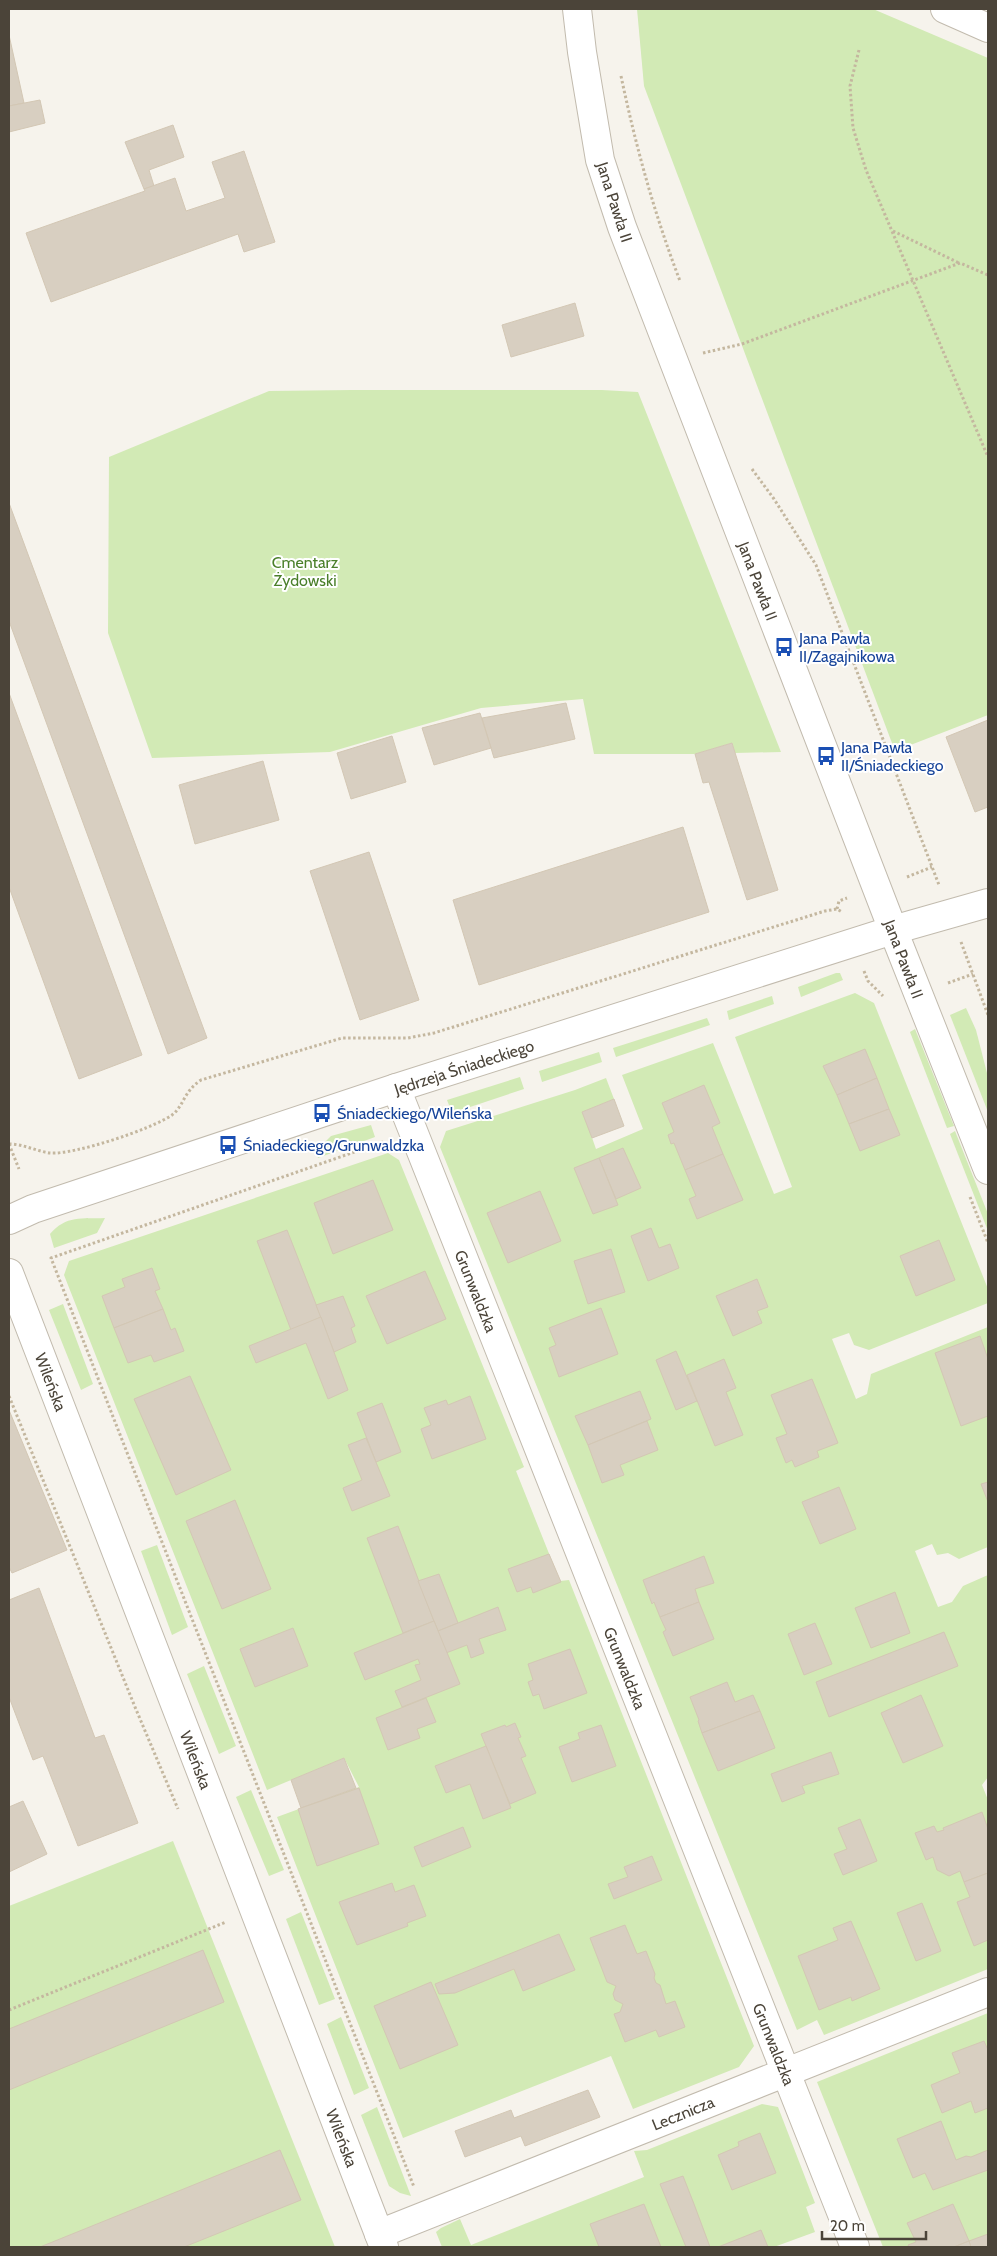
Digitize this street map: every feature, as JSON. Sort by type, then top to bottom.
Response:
[{"type":"street","name":"Jana Pawła II","points":[[577,9],[582,52],[600,160],[622,227],[892,930],[988,1170]]},
{"type":"street","points":[[945,9],[988,28]]},
{"type":"street","name":"Jędrzeja Śniadeckiego","points":[[9,1220],[33,1209],[396,1088],[892,930],[988,903]]},
{"type":"street","name":"Grunwaldzka","points":[[396,1088],[855,2247]]},
{"type":"street","name":"Wileńska","points":[[9,1273],[381,2241]]},
{"type":"street","name":"Lecznicza","points":[[381,2241],[785,2072],[988,1992]]},
{"type":"path","points":[[859,50],[850,86],[853,128],[866,170],[988,458]]},
{"type":"path","points":[[620,71],[630,119],[657,221],[682,287]]},
{"type":"path","points":[[892,230],[988,275]]},
{"type":"path","points":[[674,361],[742,344],[960,263]]},
{"type":"path","points":[[703,343],[710,361]]},
{"type":"path","points":[[751,468],[774,499],[816,565],[988,1015]]},
{"type":"path","points":[[9,1143],[50,1152],[66,1152],[82,1148],[154,1126],[177,1110],[190,1087],[201,1080],[342,1038],[408,1038],[434,1033],[825,911],[837,909],[839,900]]},
{"type":"path","points":[[868,981],[887,1000]]},
{"type":"path","points":[[388,1141],[51,1258],[416,2190]]},
{"type":"path","points":[[9,1143],[19,1169]]},
{"type":"path","points":[[9,1396],[135,1707],[181,1814]]},
{"type":"path","points":[[9,2010],[227,1922],[223,1913]]},
{"type":"green space","points":[[637,9],[873,9],[988,58],[988,715],[895,751],[644,86]]},
{"type":"green space","name":"Cmentarz Żydowski","points":[[602,390],[638,392],[781,752],[735,753],[732,743],[695,754],[594,754],[583,699],[481,708],[330,752],[152,758],[108,633],[109,457],[269,391]]},
{"type":"green space","points":[[840,973],[843,980],[801,997],[798,987]]},
{"type":"green space","points":[[855,993],[874,1003],[988,1289],[988,1303],[869,1350],[854,1345],[849,1333],[832,1339],[856,1399],[867,1394],[871,1374],[988,1327],[988,1547],[959,1559],[948,1553],[937,1555],[932,1544],[915,1551],[938,1607],[952,1602],[963,1586],[988,1575],[988,1777],[982,1785],[988,1800],[988,1969],[824,2035],[817,2020],[797,2030],[440,1147],[446,1131],[575,1090],[606,1078],[614,1099],[583,1112],[596,1149],[643,1129],[622,1075],[713,1043],[774,1194],[792,1187],[735,1037]]},
{"type":"green space","points":[[772,996],[774,1004],[729,1020],[727,1011]]},
{"type":"green space","points":[[966,1008],[976,1030],[988,1077],[988,1112],[950,1015]]},
{"type":"green space","points":[[707,1018],[710,1025],[616,1057],[613,1048]]},
{"type":"green space","points":[[915,1029],[954,1126],[947,1128],[910,1032]]},
{"type":"green space","points":[[599,1052],[602,1062],[542,1082],[539,1071]]},
{"type":"green space","points":[[520,1077],[524,1089],[452,1113],[447,1100]]},
{"type":"green space","points":[[371,1125],[375,1137],[318,1158],[316,1151],[331,1136]]},
{"type":"green space","points":[[955,1131],[988,1214],[988,1231],[950,1134]]},
{"type":"green space","points":[[388,1153],[399,1160],[524,1467],[516,1471],[560,1581],[569,1580],[754,2046],[739,2067],[633,2109],[611,2056],[403,2138],[277,1817],[359,1787],[344,1758],[267,1790],[64,1275],[69,1261]]},
{"type":"green space","points":[[82,1218],[105,1218],[97,1233],[54,1248],[50,1234],[62,1224]]},
{"type":"green space","points":[[63,1304],[93,1384],[81,1390],[49,1310]]},
{"type":"green space","points":[[157,1545],[188,1627],[172,1635],[141,1551]]},
{"type":"green space","points":[[204,1666],[236,1746],[219,1754],[187,1674]]},
{"type":"green space","points":[[251,1790],[284,1870],[269,1876],[236,1797]]},
{"type":"green space","points":[[173,1841],[335,2247],[9,2247],[9,1906]]},
{"type":"green space","points":[[301,1912],[335,1999],[319,2005],[286,1919]]},
{"type":"green space","points":[[988,2013],[988,2247],[883,2247],[817,2082]]},
{"type":"green space","points":[[341,2017],[369,2088],[354,2095],[327,2024]]},
{"type":"green space","points":[[762,2104],[778,2107],[815,2203],[806,2207],[815,2232],[774,2247],[442,2247],[436,2232],[460,2219],[471,2245],[644,2177],[634,2151],[647,2150]]},
{"type":"green space","points":[[377,2107],[411,2196],[400,2193],[389,2186],[361,2115]]},
{"type":"building","points":[[9,35],[24,103],[9,106]]},
{"type":"building","points":[[40,100],[45,123],[9,132],[9,106]]},
{"type":"building","points":[[173,125],[184,157],[149,170],[154,186],[144,189],[125,142]]},
{"type":"building","points":[[244,151],[275,242],[244,252],[238,234],[51,302],[26,233],[145,191],[144,189],[175,178],[186,211],[225,198],[212,162]]},
{"type":"building","points":[[575,303],[584,336],[511,357],[502,325]]},
{"type":"building","points":[[9,503],[207,1038],[168,1054],[9,621]]},
{"type":"building","points":[[9,693],[142,1055],[79,1079],[9,887]]},
{"type":"building","points":[[566,703],[575,739],[494,758],[482,718]]},
{"type":"building","points":[[480,713],[491,748],[434,765],[422,728]]},
{"type":"building","points":[[988,720],[988,807],[975,812],[946,737]]},
{"type":"building","points":[[392,736],[406,782],[351,799],[337,753]]},
{"type":"building","points":[[732,743],[778,890],[747,900],[709,782],[703,783],[695,754]]},
{"type":"building","points":[[263,761],[279,820],[195,844],[179,785]]},
{"type":"building","points":[[683,827],[709,912],[479,985],[453,900]]},
{"type":"building","points":[[369,852],[419,1000],[360,1020],[310,871]]},
{"type":"building","points":[[865,1049],[877,1078],[837,1095],[823,1066]]},
{"type":"building","points":[[877,1078],[889,1109],[849,1124],[837,1095]]},
{"type":"building","points":[[704,1085],[720,1123],[712,1127],[723,1154],[685,1170],[674,1143],[671,1144],[668,1135],[674,1132],[662,1103]]},
{"type":"building","points":[[614,1099],[624,1126],[592,1138],[582,1112]]},
{"type":"building","points":[[889,1109],[900,1135],[860,1151],[849,1124]]},
{"type":"building","points":[[623,1148],[641,1188],[616,1199],[599,1158]]},
{"type":"building","points":[[723,1154],[743,1200],[697,1219],[689,1199],[696,1196],[685,1170]]},
{"type":"building","points":[[599,1158],[618,1205],[593,1214],[574,1168]]},
{"type":"building","points":[[373,1180],[393,1230],[333,1254],[314,1203]]},
{"type":"building","points":[[540,1191],[561,1241],[508,1263],[487,1213]]},
{"type":"building","points":[[651,1228],[659,1248],[670,1244],[679,1268],[648,1281],[631,1236]]},
{"type":"building","points":[[287,1230],[321,1317],[291,1330],[257,1241]]},
{"type":"building","points":[[939,1240],[955,1280],[916,1296],[900,1256]]},
{"type":"building","points":[[611,1249],[625,1292],[588,1304],[574,1261]]},
{"type":"building","points":[[152,1268],[160,1289],[155,1291],[163,1309],[114,1328],[102,1296],[125,1287],[122,1279]]},
{"type":"building","points":[[425,1271],[446,1319],[387,1344],[366,1296]]},
{"type":"building","points":[[757,1279],[768,1307],[757,1311],[762,1323],[733,1336],[716,1296]]},
{"type":"building","points":[[343,1296],[355,1326],[351,1328],[356,1342],[334,1352],[316,1305]]},
{"type":"building","points":[[601,1308],[618,1354],[559,1377],[549,1348],[556,1345],[549,1328]]},
{"type":"building","points":[[163,1309],[171,1330],[175,1328],[184,1351],[154,1362],[151,1355],[128,1363],[114,1328]]},
{"type":"building","points":[[321,1317],[348,1390],[328,1399],[306,1343],[256,1363],[249,1346]]},
{"type":"building","points":[[980,1336],[988,1359],[988,1416],[961,1426],[935,1353]]},
{"type":"building","points":[[676,1351],[697,1401],[676,1410],[656,1360]]},
{"type":"building","points":[[724,1359],[736,1388],[726,1392],[743,1435],[715,1446],[687,1375]]},
{"type":"building","points":[[190,1376],[231,1470],[176,1495],[134,1399]]},
{"type":"building","points":[[812,1379],[838,1443],[817,1451],[819,1457],[795,1467],[792,1460],[786,1463],[776,1438],[787,1434],[771,1395]]},
{"type":"building","points":[[640,1391],[651,1419],[588,1445],[575,1416]]},
{"type":"building","points":[[470,1396],[486,1439],[432,1459],[421,1429],[431,1425],[424,1408],[446,1400],[448,1405]]},
{"type":"building","points":[[382,1403],[401,1452],[376,1462],[357,1413]]},
{"type":"building","points":[[9,1410],[67,1550],[12,1573],[9,1567]]},
{"type":"building","points":[[647,1421],[658,1450],[620,1465],[624,1475],[602,1483],[588,1445]]},
{"type":"building","points":[[366,1438],[390,1496],[352,1511],[343,1488],[362,1480],[348,1445]]},
{"type":"building","points":[[988,1482],[988,1502],[981,1484]]},
{"type":"building","points":[[839,1487],[856,1529],[820,1544],[802,1502]]},
{"type":"building","points":[[235,1500],[271,1589],[222,1609],[186,1521]]},
{"type":"building","points":[[398,1526],[434,1621],[403,1633],[367,1538]]},
{"type":"building","points":[[549,1554],[561,1582],[533,1593],[531,1587],[517,1592],[508,1569]]},
{"type":"building","points":[[704,1556],[714,1583],[695,1589],[699,1602],[660,1617],[654,1602],[652,1604],[643,1580]]},
{"type":"building","points":[[439,1574],[458,1623],[438,1631],[418,1581]]},
{"type":"building","points":[[39,1588],[95,1738],[104,1735],[138,1823],[78,1846],[43,1756],[33,1760],[9,1697],[9,1600]]},
{"type":"building","points":[[895,1592],[910,1633],[871,1648],[855,1608]]},
{"type":"building","points":[[699,1602],[714,1639],[673,1656],[663,1632],[666,1630],[660,1617]]},
{"type":"building","points":[[498,1607],[506,1630],[479,1639],[484,1653],[471,1658],[467,1645],[446,1653],[438,1631]]},
{"type":"building","points":[[434,1621],[460,1684],[402,1707],[395,1691],[421,1680],[415,1665],[420,1664],[418,1659],[365,1680],[354,1653]]},
{"type":"building","points":[[815,1623],[832,1664],[804,1675],[788,1634]]},
{"type":"building","points":[[293,1628],[308,1666],[255,1687],[240,1649]]},
{"type":"building","points":[[944,1632],[958,1666],[829,1717],[816,1682]]},
{"type":"building","points":[[570,1649],[587,1693],[544,1709],[539,1694],[533,1696],[528,1682],[533,1680],[528,1664]]},
{"type":"building","points":[[727,1682],[735,1702],[753,1695],[760,1711],[702,1733],[690,1697]]},
{"type":"building","points":[[921,1695],[943,1746],[903,1763],[881,1713]]},
{"type":"building","points":[[426,1698],[436,1722],[417,1729],[420,1738],[388,1750],[376,1718]]},
{"type":"building","points":[[760,1711],[775,1748],[718,1771],[702,1733]]},
{"type":"building","points":[[515,1723],[521,1737],[518,1738],[526,1756],[521,1758],[536,1793],[510,1804],[481,1734]]},
{"type":"building","points":[[601,1725],[616,1766],[572,1782],[559,1747],[580,1739],[578,1733]]},
{"type":"building","points":[[486,1746],[511,1808],[483,1819],[470,1784],[446,1793],[435,1766]]},
{"type":"building","points":[[831,1752],[839,1774],[802,1786],[805,1793],[782,1802],[771,1774]]},
{"type":"building","points":[[344,1758],[356,1788],[301,1808],[291,1780]]},
{"type":"building","points":[[359,1788],[379,1844],[317,1866],[298,1809]]},
{"type":"building","points":[[23,1801],[47,1854],[9,1872],[9,1807]]},
{"type":"building","points":[[982,1812],[988,1829],[988,1873],[964,1882],[960,1871],[949,1876],[937,1870],[933,1857],[926,1860],[915,1833],[934,1826],[937,1832],[944,1830],[943,1828]]},
{"type":"building","points":[[860,1819],[877,1861],[843,1875],[834,1854],[847,1849],[838,1828]]},
{"type":"building","points":[[463,1827],[471,1847],[422,1867],[414,1847]]},
{"type":"building","points":[[652,1856],[662,1880],[614,1899],[608,1884],[628,1877],[624,1867]]},
{"type":"building","points":[[988,1873],[988,1940],[974,1946],[957,1902],[970,1897],[964,1882]]},
{"type":"building","points":[[392,1883],[395,1892],[414,1885],[426,1916],[407,1923],[408,1926],[357,1945],[339,1902]]},
{"type":"building","points":[[922,1903],[941,1951],[916,1961],[897,1913]]},
{"type":"building","points":[[851,1921],[880,1989],[852,2001],[851,1997],[819,2010],[798,1956],[838,1940],[833,1928]]},
{"type":"building","points":[[625,1925],[637,1954],[646,1951],[655,1974],[654,1978],[656,1983],[660,1985],[666,2004],[675,2001],[685,2027],[659,2037],[656,2030],[625,2042],[614,2014],[620,2012],[623,2004],[615,2000],[613,1994],[616,1986],[607,1982],[590,1938]]},
{"type":"building","points":[[559,1934],[575,1970],[523,1991],[514,1969],[455,1993],[439,1994],[435,1984]]},
{"type":"building","points":[[203,1950],[224,2002],[9,2090],[9,2029]]},
{"type":"building","points":[[431,1982],[458,2045],[400,2069],[374,2006]]},
{"type":"building","points":[[984,2041],[988,2050],[988,2108],[975,2113],[971,2101],[942,2113],[931,2085],[960,2073],[952,2053]]},
{"type":"building","points":[[588,2090],[600,2117],[525,2146],[521,2136],[465,2157],[455,2131],[511,2110],[514,2118]]},
{"type":"building","points":[[941,2121],[956,2160],[966,2156],[971,2157],[988,2150],[988,2170],[933,2190],[925,2173],[913,2178],[897,2139]]},
{"type":"building","points":[[760,2133],[776,2173],[732,2190],[718,2155],[739,2146],[738,2142]]},
{"type":"building","points":[[280,2150],[301,2200],[184,2247],[40,2247]]},
{"type":"building","points":[[683,2176],[710,2247],[686,2247],[660,2184]]},
{"type":"building","points":[[644,2204],[661,2247],[599,2247],[590,2224]]},
{"type":"building","points":[[953,2204],[969,2241],[954,2247],[909,2247],[908,2245],[916,2242],[907,2223]]},
{"type":"building","points":[[761,2230],[768,2247],[718,2247]]},
{"type":"building","points":[[988,2234],[988,2247],[971,2247],[969,2241]]},
{"type":"building","points":[[969,2241],[971,2247],[954,2247]]},
{"type":"place","name":"Jana Pawła II/Zagajnikowa","points":[[784,647]]},
{"type":"place","name":"Jana Pawła II/Śniadeckiego","points":[[826,756]]},
{"type":"place","name":"Śniadeckiego/Wileńska","points":[[322,1113]]},
{"type":"place","name":"Śniadeckiego/Grunwaldzka","points":[[228,1145]]}]
